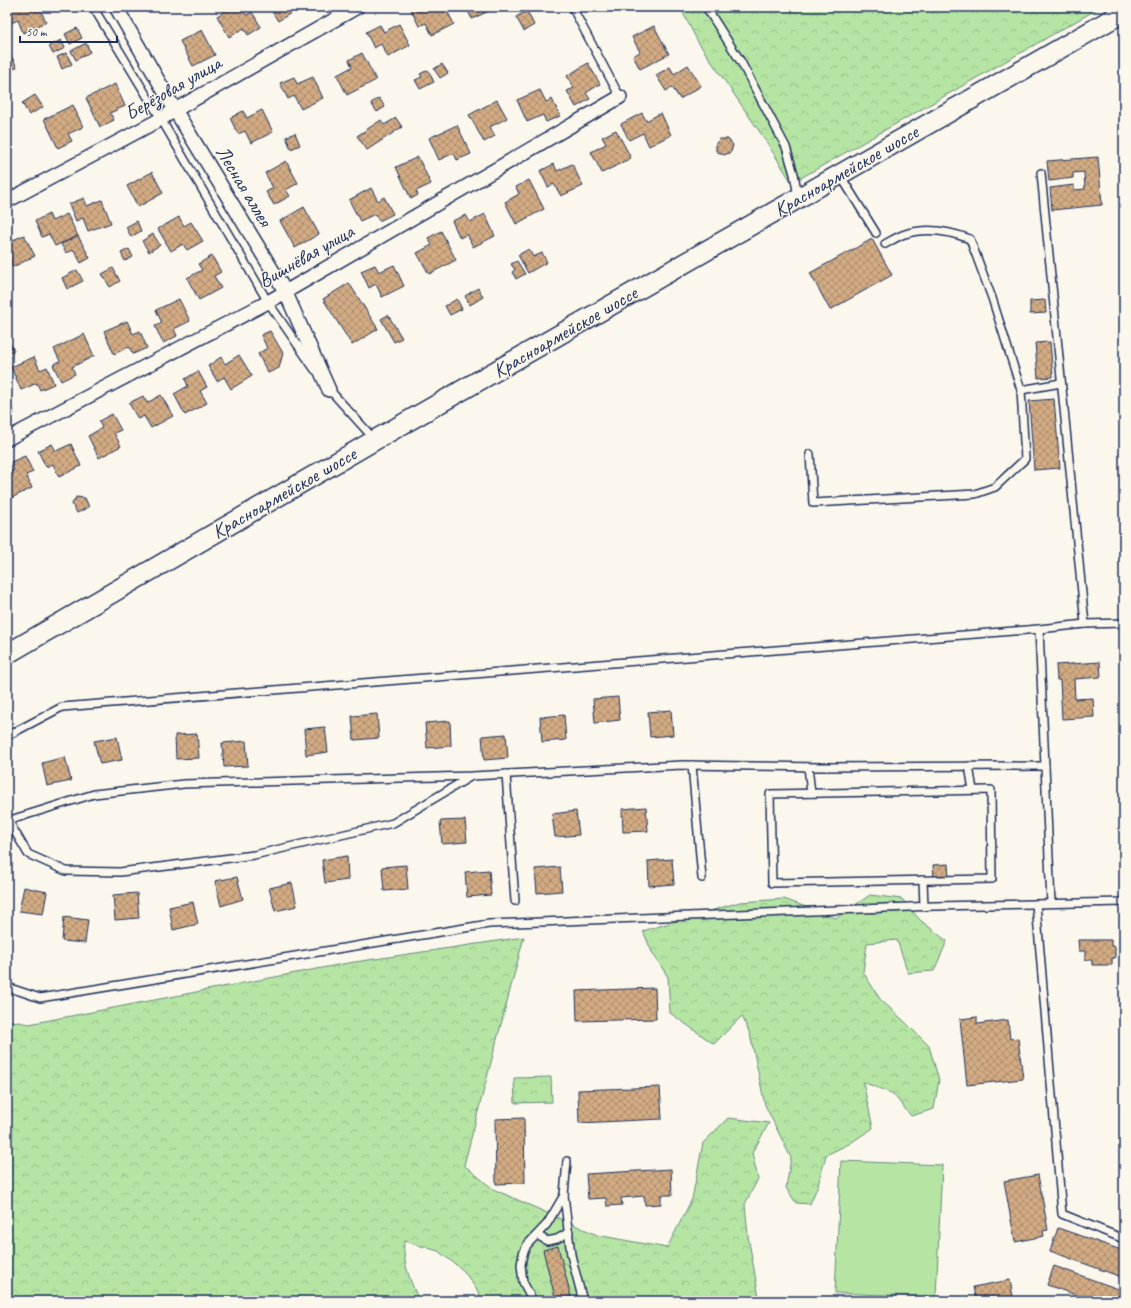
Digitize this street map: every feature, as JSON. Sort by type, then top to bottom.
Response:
[{"type":"main road","name":"Красноармейское шоссе","points":[[7,654],[375,440],[1124,12]]},
{"type":"street","name":"Лесная аллея","points":[[116,7],[175,110],[285,291],[329,390]]},
{"type":"street","name":"Берёзовая улица","points":[[7,201],[161,119],[357,7]]},
{"type":"street","name":"Вишнёвая улица","points":[[7,439],[268,302],[620,97]]},
{"type":"lane","points":[[93,7],[161,119],[268,302],[329,390],[375,440]]},
{"type":"lane","points":[[572,7],[620,97]]},
{"type":"lane","points":[[706,7],[741,62],[786,147],[799,198]]},
{"type":"lane","points":[[1041,173],[1085,624]]},
{"type":"lane","points":[[840,174],[876,233]]},
{"type":"lane","points":[[810,454],[813,503],[975,494],[995,487],[1025,459],[1021,390],[992,298],[970,239],[953,232],[926,230],[904,234],[885,244]]},
{"type":"lane","points":[[1021,390],[1061,383]]},
{"type":"lane","points":[[7,736],[62,707],[1085,624],[1124,623]]},
{"type":"lane","points":[[1039,628],[1052,903]]},
{"type":"lane","points":[[472,776],[393,823],[254,855],[120,872],[66,871],[28,854],[7,820],[94,794],[184,784],[472,776],[692,765],[808,767],[1045,766]]},
{"type":"lane","points":[[692,765],[702,878]]},
{"type":"lane","points":[[969,766],[973,790]]},
{"type":"lane","points":[[808,767],[811,793]]},
{"type":"lane","points":[[506,774],[514,901]]},
{"type":"lane","points":[[991,790],[992,879],[772,883],[770,794],[811,793],[991,790]]},
{"type":"lane","points":[[922,880],[924,907]]},
{"type":"lane","points":[[7,984],[10,988],[40,998],[489,924],[924,907],[1124,902]]},
{"type":"lane","points":[[1036,904],[1062,1214],[1124,1239]]},
{"type":"lane","points":[[567,1161],[564,1195],[571,1255],[583,1301]]},
{"type":"lane","points":[[534,1301],[523,1282],[521,1265],[523,1254],[527,1245],[547,1224],[564,1195]]},
{"type":"lane","points":[[537,1235],[547,1241],[557,1239],[569,1232]]},
{"type":"green space","points":[[680,7],[1101,7],[792,183],[764,138],[698,42]]},
{"type":"green space","points":[[870,895],[902,899],[920,920],[947,941],[934,971],[908,973],[897,940],[867,943],[863,972],[880,999],[929,1046],[939,1080],[934,1109],[911,1116],[893,1094],[863,1082],[873,1128],[849,1144],[826,1155],[818,1185],[810,1204],[796,1203],[786,1188],[791,1158],[765,1105],[750,1034],[742,1016],[714,1044],[670,1013],[668,977],[652,952],[643,931],[740,902],[784,899],[836,918]]},
{"type":"green space","points":[[524,937],[464,1165],[493,1189],[597,1235],[667,1248],[692,1199],[703,1143],[728,1118],[769,1123],[752,1153],[758,1179],[745,1204],[748,1236],[759,1297],[769,1301],[481,1301],[479,1293],[463,1270],[438,1251],[404,1241],[404,1257],[406,1265],[419,1301],[7,1301],[7,1020],[29,1024],[348,963]]},
{"type":"green space","points":[[551,1077],[552,1102],[515,1103],[514,1078]]},
{"type":"green space","points":[[841,1161],[942,1165],[936,1297],[835,1293]]},
{"type":"building","points":[[7,7],[39,7],[46,22],[23,33],[18,20],[11,23],[7,15]]},
{"type":"building","points":[[232,7],[241,7],[246,15],[252,12],[261,27],[248,35],[244,28],[229,37],[217,16]]},
{"type":"building","points":[[269,7],[287,7],[291,13],[278,21]]},
{"type":"building","points":[[417,7],[427,7],[428,10],[435,7],[445,7],[454,24],[432,35],[426,23],[419,26],[411,10]]},
{"type":"building","points":[[466,7],[494,7],[495,8],[472,19]]},
{"type":"building","points":[[527,11],[534,25],[524,31],[516,17]]},
{"type":"building","points":[[399,24],[410,45],[388,57],[381,44],[374,48],[366,32],[380,25],[384,32]]},
{"type":"building","points":[[654,26],[669,54],[640,69],[633,56],[640,52],[632,37]]},
{"type":"building","points":[[77,28],[82,38],[70,44],[65,34]]},
{"type":"building","points":[[202,30],[215,55],[193,66],[180,41]]},
{"type":"building","points":[[61,40],[65,48],[53,54],[49,46]]},
{"type":"building","points":[[86,43],[90,52],[76,60],[71,51]]},
{"type":"building","points":[[7,48],[17,67],[7,72]]},
{"type":"building","points":[[66,53],[72,64],[62,69],[57,57]]},
{"type":"building","points":[[362,53],[376,80],[347,95],[337,75],[352,67],[349,60]]},
{"type":"building","points":[[588,63],[600,84],[586,93],[590,99],[576,107],[567,91],[574,88],[567,76]]},
{"type":"building","points":[[442,64],[448,73],[440,78],[434,69]]},
{"type":"building","points":[[688,65],[701,86],[680,99],[672,87],[666,91],[656,75],[670,67],[674,74]]},
{"type":"building","points":[[428,70],[434,82],[420,89],[415,80],[422,77],[420,74]]},
{"type":"building","points":[[294,77],[297,84],[313,77],[323,98],[301,109],[294,96],[288,99],[280,83]]},
{"type":"building","points":[[115,84],[125,106],[110,113],[114,120],[100,127],[86,98]]},
{"type":"building","points":[[540,90],[546,102],[552,99],[560,116],[546,122],[543,115],[527,122],[517,100]]},
{"type":"building","points":[[35,95],[43,107],[29,115],[22,103]]},
{"type":"building","points":[[379,98],[385,107],[377,112],[371,103]]},
{"type":"building","points":[[497,100],[507,118],[490,127],[495,136],[484,142],[469,115]]},
{"type":"building","points":[[73,105],[83,127],[68,134],[72,141],[58,148],[44,119]]},
{"type":"building","points":[[262,110],[273,132],[251,143],[245,131],[238,134],[230,118],[243,111],[247,118]]},
{"type":"building","points":[[642,113],[646,121],[661,113],[671,135],[649,146],[643,133],[629,140],[621,124]]},
{"type":"building","points":[[396,118],[402,127],[367,150],[357,136],[381,120],[384,125]]},
{"type":"building","points":[[457,125],[471,154],[457,160],[454,153],[439,160],[429,138]]},
{"type":"building","points":[[616,130],[631,158],[602,173],[591,152],[606,144],[602,137]]},
{"type":"building","points":[[295,133],[300,145],[291,149],[286,137]]},
{"type":"building","points":[[720,139],[728,139],[733,145],[731,152],[724,155],[716,151],[716,143]]},
{"type":"building","points":[[418,157],[431,184],[416,191],[418,195],[411,199],[396,167]]},
{"type":"building","points":[[1098,157],[1102,205],[1052,210],[1050,188],[1074,185],[1074,190],[1085,189],[1084,172],[1073,173],[1073,178],[1049,181],[1047,161]]},
{"type":"building","points":[[286,161],[298,183],[286,190],[290,196],[274,205],[266,192],[273,188],[265,173]]},
{"type":"building","points":[[554,164],[557,171],[572,164],[583,186],[561,196],[554,184],[548,187],[540,171]]},
{"type":"building","points":[[152,172],[163,193],[138,207],[127,186]]},
{"type":"building","points":[[529,180],[544,209],[516,224],[505,202],[519,194],[516,187]]},
{"type":"building","points":[[371,188],[378,201],[384,197],[393,214],[379,221],[375,214],[360,221],[349,200]]},
{"type":"building","points":[[84,198],[87,206],[102,200],[111,223],[88,231],[83,218],[76,221],[69,204]]},
{"type":"building","points":[[304,207],[319,234],[295,248],[280,221]]},
{"type":"building","points":[[49,214],[52,221],[67,214],[78,236],[55,246],[49,234],[42,237],[35,221]]},
{"type":"building","points":[[485,214],[495,236],[473,247],[467,234],[460,238],[452,221],[466,215],[470,222]]},
{"type":"building","points":[[179,217],[184,226],[191,222],[203,241],[187,250],[183,244],[171,251],[158,229]]},
{"type":"building","points":[[137,221],[141,231],[131,237],[126,227]]},
{"type":"building","points":[[441,231],[456,260],[429,274],[417,253],[432,245],[428,238]]},
{"type":"building","points":[[153,234],[160,245],[149,252],[142,241]]},
{"type":"building","points":[[24,235],[35,256],[13,267],[7,255],[7,238],[9,242]]},
{"type":"building","points":[[78,236],[90,258],[81,263],[74,250],[66,253],[61,244]]},
{"type":"building","points":[[872,239],[892,275],[830,310],[810,273]]},
{"type":"building","points":[[129,249],[133,257],[125,261],[121,253]]},
{"type":"building","points":[[529,249],[533,257],[542,253],[547,262],[528,273],[518,255]]},
{"type":"building","points":[[212,256],[221,272],[214,276],[221,288],[199,300],[187,278],[202,270],[198,264]]},
{"type":"building","points":[[517,261],[525,274],[516,279],[512,272],[515,270],[511,264]]},
{"type":"building","points":[[375,265],[379,272],[394,265],[404,286],[382,297],[376,284],[369,288],[361,271]]},
{"type":"building","points":[[113,268],[120,281],[110,287],[102,274]]},
{"type":"building","points":[[77,270],[83,281],[67,289],[62,278]]},
{"type":"building","points":[[349,283],[378,329],[352,345],[323,299]]},
{"type":"building","points":[[478,288],[483,297],[470,305],[465,296]]},
{"type":"building","points":[[179,299],[190,321],[174,329],[177,336],[163,343],[155,326],[162,323],[156,310]]},
{"type":"building","points":[[457,299],[462,309],[450,315],[445,306]]},
{"type":"building","points":[[1045,300],[1046,313],[1030,314],[1030,301]]},
{"type":"building","points":[[388,315],[402,338],[394,342],[381,319]]},
{"type":"building","points":[[127,321],[133,334],[140,331],[147,348],[133,354],[129,347],[114,354],[104,331]]},
{"type":"building","points":[[270,331],[283,353],[279,368],[268,373],[258,354],[267,348],[261,335]]},
{"type":"building","points":[[84,334],[94,356],[72,367],[75,374],[61,381],[53,365],[60,361],[54,349]]},
{"type":"building","points":[[7,337],[14,351],[7,355]]},
{"type":"building","points":[[1050,342],[1053,377],[1038,378],[1035,343]]},
{"type":"building","points":[[239,355],[252,376],[231,389],[224,377],[217,381],[208,366],[221,357],[225,364]]},
{"type":"building","points":[[34,357],[40,370],[47,367],[54,384],[40,390],[37,383],[21,390],[11,367]]},
{"type":"building","points":[[198,371],[207,387],[200,391],[207,403],[185,415],[174,394],[188,386],[185,379]]},
{"type":"building","points":[[161,395],[173,416],[151,428],[144,416],[138,419],[129,403],[143,396],[147,403]]},
{"type":"building","points":[[7,396],[14,413],[7,415]]},
{"type":"building","points":[[1054,399],[1060,468],[1034,470],[1029,401]]},
{"type":"building","points":[[112,414],[121,430],[114,433],[121,446],[99,458],[88,436],[102,428],[99,421]]},
{"type":"building","points":[[52,444],[56,451],[71,444],[81,466],[59,477],[53,464],[46,467],[38,451]]},
{"type":"building","points":[[25,456],[33,472],[26,475],[32,488],[9,499],[7,494],[7,473],[14,470],[11,462]]},
{"type":"building","points":[[76,497],[85,498],[89,507],[77,513],[72,504]]},
{"type":"building","points":[[1100,662],[1101,677],[1074,679],[1075,699],[1093,698],[1094,717],[1062,719],[1060,680],[1057,680],[1056,665]]},
{"type":"building","points":[[618,697],[620,720],[595,723],[593,699]]},
{"type":"building","points":[[671,710],[673,735],[650,737],[648,712]]},
{"type":"building","points":[[377,714],[379,738],[354,740],[352,716]]},
{"type":"building","points":[[564,715],[566,740],[542,742],[540,717]]},
{"type":"building","points":[[450,721],[451,746],[427,748],[425,723]]},
{"type":"building","points":[[325,727],[328,752],[306,755],[304,729]]},
{"type":"building","points":[[197,734],[199,758],[176,759],[175,735]]},
{"type":"building","points":[[506,734],[508,758],[484,760],[482,736]]},
{"type":"building","points":[[117,737],[122,760],[100,764],[94,741]]},
{"type":"building","points":[[246,741],[248,766],[224,767],[222,743]]},
{"type":"building","points":[[65,757],[71,781],[47,786],[42,763]]},
{"type":"building","points":[[646,807],[648,831],[623,832],[622,809]]},
{"type":"building","points":[[576,811],[579,835],[555,837],[552,814]]},
{"type":"building","points":[[465,820],[467,842],[442,844],[440,821]]},
{"type":"building","points":[[347,856],[348,880],[325,883],[322,860]]},
{"type":"building","points":[[672,859],[674,884],[649,886],[648,861]]},
{"type":"building","points":[[948,864],[949,878],[934,879],[933,865]]},
{"type":"building","points":[[406,865],[408,889],[384,891],[382,867]]},
{"type":"building","points":[[560,867],[562,891],[537,893],[535,869]]},
{"type":"building","points":[[489,870],[491,895],[467,897],[465,872]]},
{"type":"building","points":[[237,877],[243,899],[221,906],[215,881]]},
{"type":"building","points":[[292,883],[297,906],[275,911],[269,888]]},
{"type":"building","points":[[24,887],[47,892],[43,914],[19,911]]},
{"type":"building","points":[[137,893],[139,918],[115,920],[113,895]]},
{"type":"building","points":[[193,902],[198,924],[173,930],[169,907]]},
{"type":"building","points":[[64,917],[88,920],[85,943],[62,941]]},
{"type":"building","points":[[1078,940],[1111,940],[1111,946],[1115,946],[1115,958],[1112,958],[1112,965],[1092,965],[1092,960],[1085,960],[1085,951],[1079,951]]},
{"type":"building","points":[[655,988],[656,1019],[577,1021],[576,991]]},
{"type":"building","points":[[977,1017],[977,1024],[1008,1020],[1010,1039],[1018,1038],[1023,1079],[967,1085],[960,1019]]},
{"type":"building","points":[[660,1087],[662,1119],[579,1123],[578,1090]]},
{"type":"building","points":[[524,1118],[525,1183],[496,1184],[495,1119]]},
{"type":"building","points":[[671,1169],[672,1195],[661,1195],[661,1204],[645,1205],[644,1196],[621,1198],[622,1205],[607,1206],[606,1198],[588,1199],[586,1174]]},
{"type":"building","points":[[1038,1175],[1048,1230],[1043,1231],[1044,1236],[1015,1242],[1004,1181]]},
{"type":"building","points":[[1058,1228],[1124,1251],[1124,1278],[1050,1251]]},
{"type":"building","points":[[558,1246],[572,1301],[556,1301],[543,1250]]},
{"type":"building","points":[[1054,1266],[1124,1291],[1124,1301],[1093,1301],[1047,1285]]},
{"type":"building","points":[[1010,1280],[1013,1297],[992,1301],[976,1301],[973,1287]]}]
